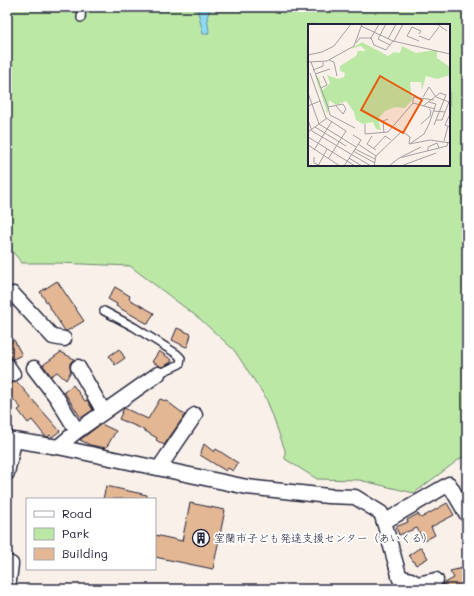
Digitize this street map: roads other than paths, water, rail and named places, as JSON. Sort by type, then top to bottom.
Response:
[{"type":"street","points":[[7,298],[14,294],[53,337],[64,339]]},
{"type":"street","points":[[78,367],[104,412]]},
{"type":"street","points":[[34,368],[57,398],[77,431]]},
{"type":"street","points":[[58,447],[77,431],[158,374]]},
{"type":"street","points":[[159,468],[195,415]]},
{"type":"street","points":[[7,473],[10,440],[58,447],[247,487],[328,496],[355,497],[381,513],[401,583],[411,580],[417,584],[436,580]]},
{"type":"street","points":[[384,522],[449,484],[467,516]]},
{"type":"street","points":[[7,562],[11,564],[8,589]]},
{"type":"lane","points":[[81,18],[82,7]]},
{"type":"lane","points":[[104,311],[134,327],[181,358],[180,364],[158,374]]},
{"type":"water","points":[[197,7],[211,7],[207,17],[208,34],[203,34]]},
{"type":"place","name":"室蘭市子ども発達支援センター（あいくる）","points":[[201,538]]}]
